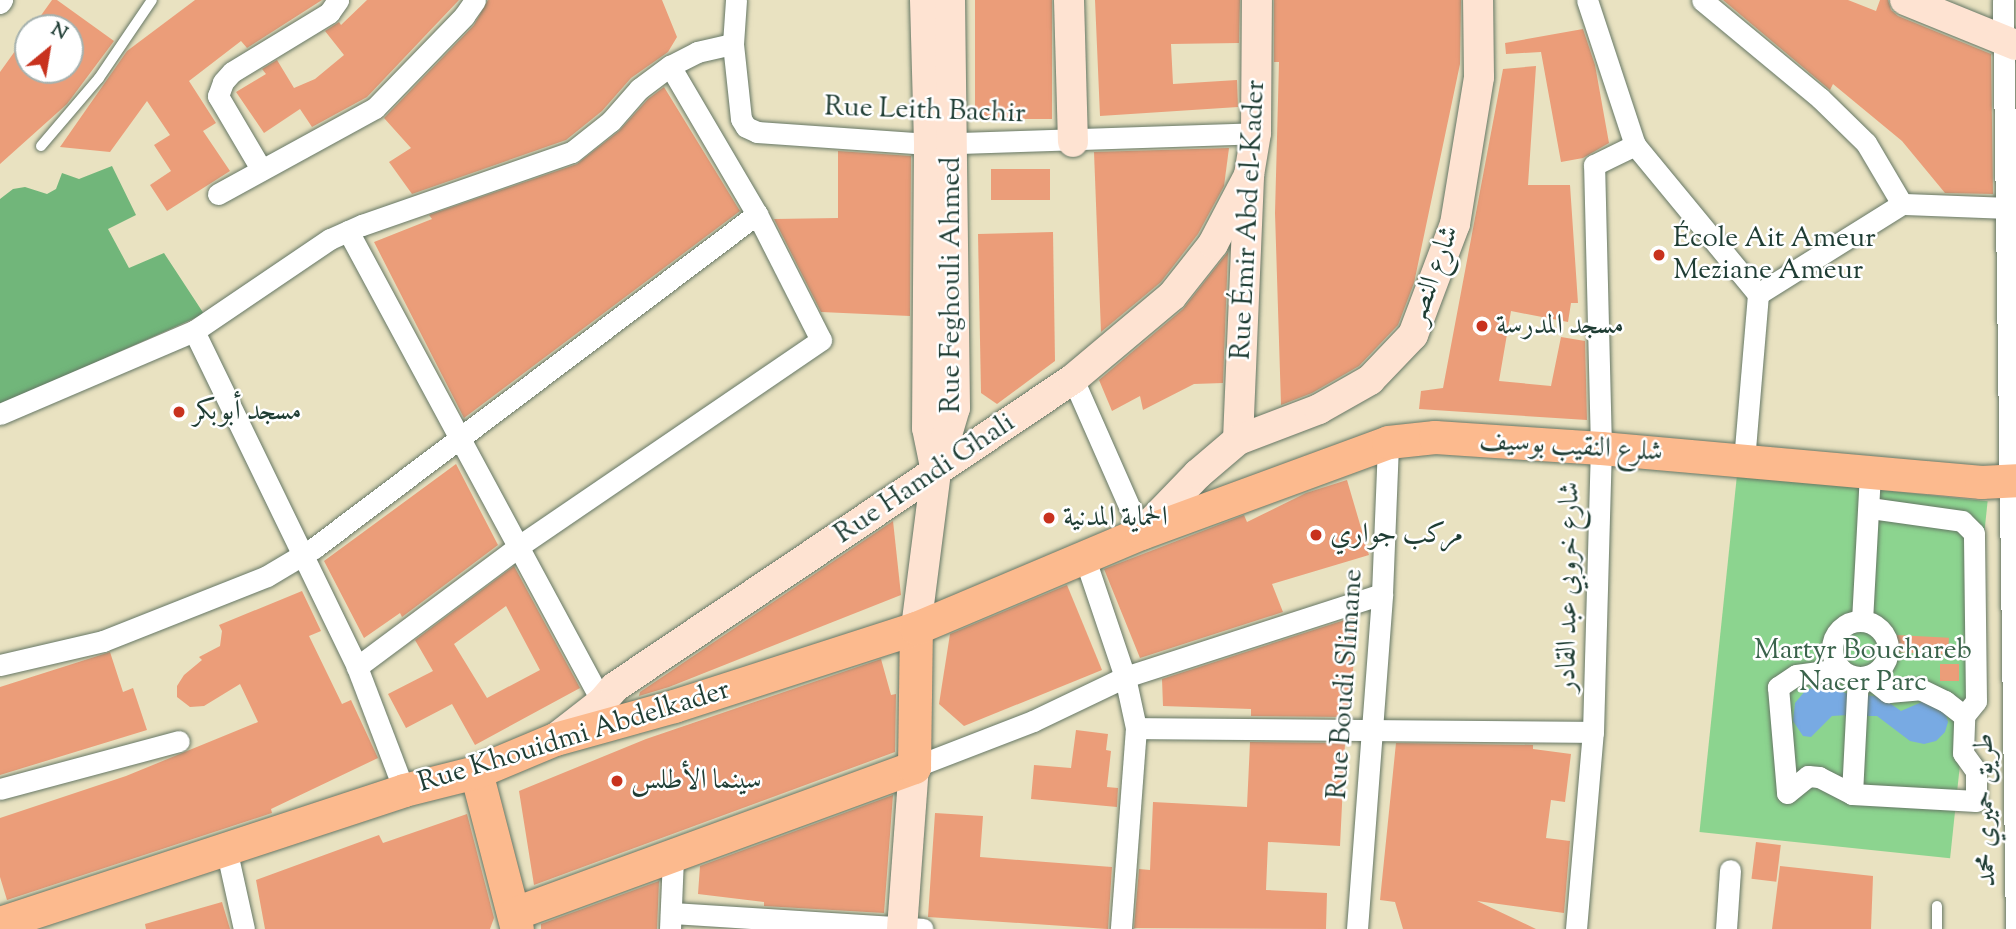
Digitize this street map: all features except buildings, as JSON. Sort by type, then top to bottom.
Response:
[{"type":"main road","name":"شلرع النقيب بوسيف","points":[[1141,533],[1388,442],[1435,437],[1601,448],[1981,482],[2012,480]]},
{"type":"main road","name":"Rue Khouidmi Abdelkader","points":[[0,923],[404,790],[476,772],[555,739],[674,706],[916,628],[1141,533]]},
{"type":"main road","points":[[476,772],[516,921],[673,857],[914,767],[916,628]]},
{"type":"street","points":[[261,169],[218,96],[223,82],[232,72],[329,13],[338,0]]},
{"type":"street","points":[[218,194],[375,108],[464,16],[475,0]]},
{"type":"street","points":[[0,414],[194,331],[330,239],[572,152],[611,121],[639,89],[670,66],[697,52],[733,44],[736,0]]},
{"type":"street","name":"Rue Feghouli Ahmed","points":[[916,628],[936,472],[955,408],[941,144],[925,0]]},
{"type":"street","name":"Rue Feghouli Ahmed","points":[[941,144],[950,0]]},
{"type":"street","points":[[1069,0],[1073,142]]},
{"type":"street","name":"Rue Émir Abd el-Kader","points":[[1238,440],[1249,175],[1256,134],[1258,0]]},
{"type":"street","name":"شارع النصر","points":[[1141,533],[1198,474],[1238,440],[1318,409],[1370,380],[1413,335],[1455,224],[1479,77],[1478,0]]},
{"type":"street","points":[[1587,0],[1634,145],[1758,294],[1744,461]]},
{"type":"street","points":[[1702,0],[1820,97],[1866,143],[1902,204]]},
{"type":"street","points":[[1905,0],[2010,43]]},
{"type":"street","name":"طريق حميري محمد","points":[[2003,0],[2010,43],[2005,208],[2012,480],[2016,929]]},
{"type":"street","name":"Rue Leith Bachir","points":[[733,44],[741,119],[746,127],[757,132],[941,144],[1073,142],[1256,134]]},
{"type":"street","points":[[357,667],[518,547],[821,340],[757,214],[670,66]]},
{"type":"street","name":"شارع خروبي عبد القادر","points":[[1576,929],[1593,732],[1601,448],[1594,165],[1634,145]]},
{"type":"street","name":"Rue Hamdi Ghali","points":[[555,739],[602,702],[615,687],[1073,379],[1171,296],[1213,243],[1249,175]]},
{"type":"street","points":[[1758,294],[1902,204],[2005,208]]},
{"type":"street","points":[[0,665],[103,640],[267,576],[302,555],[757,214]]},
{"type":"street","points":[[348,231],[602,702]]},
{"type":"street","points":[[194,331],[357,667],[404,790]]},
{"type":"street","points":[[1073,379],[1141,533]]},
{"type":"street","name":"Rue Boudi Slimane","points":[[1357,929],[1382,594],[1388,442]]},
{"type":"street","points":[[1862,621],[1870,473]]},
{"type":"street","points":[[1852,794],[1854,752],[1847,672],[1837,633],[1852,622],[1862,621],[1880,629],[1888,646],[1883,664],[1847,672],[1796,675],[1778,687],[1787,793],[1808,776],[1819,777],[1852,794],[1976,800],[1976,771],[1964,753],[1964,716],[1976,701],[1974,533],[1962,522],[1869,508]]},
{"type":"street","points":[[1084,556],[1125,677],[1136,727],[1121,929]]},
{"type":"street","points":[[673,857],[670,921],[908,928],[914,767],[1033,722],[1125,677],[1382,594]]},
{"type":"street","points":[[1847,672],[1888,692],[1920,689],[1945,701],[1964,716]]},
{"type":"street","points":[[1136,727],[1593,732]]},
{"type":"street","points":[[0,789],[179,741]]},
{"type":"street","points":[[226,848],[244,929]]},
{"type":"street","points":[[1726,929],[1730,870]]},
{"type":"lane","points":[[41,146],[99,78],[152,0]]},
{"type":"lane","points":[[1937,906],[1937,929]]},
{"type":"green space","points":[[112,166],[136,215],[108,229],[129,268],[164,253],[204,314],[0,405],[0,199],[13,189],[25,187],[47,194],[56,189],[62,173],[79,179]]},
{"type":"green space","name":"Martyr Bouchareb Nacer Parc","points":[[1737,475],[1988,501],[1950,858],[1699,832]]},
{"type":"water","points":[[1820,685],[1849,694],[1848,715],[1832,716],[1811,737],[1803,736],[1793,721],[1795,703],[1805,691]]},
{"type":"water","points":[[1866,695],[1881,697],[1901,711],[1924,701],[1945,711],[1948,722],[1945,732],[1936,741],[1924,744],[1910,741],[1877,716],[1865,716]]},
{"type":"place","name":"École Ait Ameur Meziane Ameur","points":[[1659,255]]},
{"type":"place","name":"مسجد المدرسة","points":[[1482,326]]},
{"type":"place","name":"مسجد أبوبكر","points":[[179,412]]},
{"type":"place","name":"الحماية المدنية","points":[[1049,518]]},
{"type":"place","name":"مركب جواري","points":[[1316,535]]},
{"type":"place","name":"سينما الأطلس","points":[[617,781]]}]
